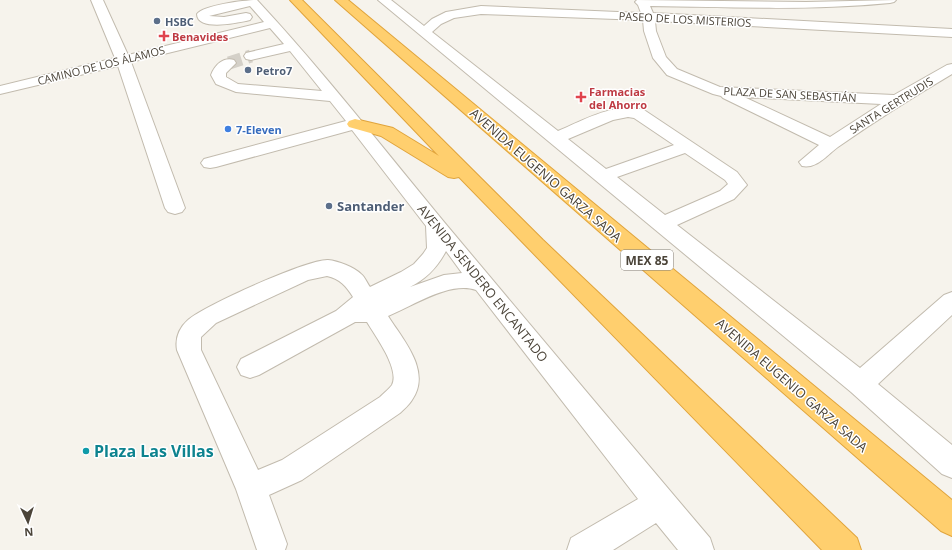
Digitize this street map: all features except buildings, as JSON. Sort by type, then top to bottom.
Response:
[{"type":"highway","points":[[296,0],[499,207],[845,550]]},
{"type":"highway","name":"AVENIDA EUGENIO GARZA SADA","points":[[341,0],[952,520]]},
{"type":"highway","points":[[356,124],[387,132],[451,171],[499,207]]},
{"type":"street","points":[[97,0],[123,60],[175,208]]},
{"type":"street","points":[[384,0],[860,384],[952,464]]},
{"type":"street","points":[[505,0],[528,0]]},
{"type":"street","name":"PASEO DE LOS MISTERIOS","points":[[627,2],[809,2],[849,4],[890,0]]},
{"type":"street","name":"PLAZA DE SAN SEBASTIÁN","points":[[642,1],[649,18],[650,31],[660,58],[672,72],[718,91],[896,100]]},
{"type":"street","name":"CAMINO DE LOS ÁLAMOS","points":[[0,90],[123,60],[259,10]]},
{"type":"street","name":"AVENIDA SENDERO ENCANTADO","points":[[259,10],[335,97],[484,285],[698,550]]},
{"type":"street","name":"PASEO DE LOS MISTERIOS","points":[[425,32],[430,25],[440,17],[480,10],[724,20],[952,32]]},
{"type":"street","points":[[251,56],[292,46]]},
{"type":"street","points":[[229,63],[220,69],[218,74],[219,79],[223,84],[236,88],[335,97]]},
{"type":"street","name":"SANTA GERTRUDIS","points":[[808,162],[831,144],[896,100],[952,68]]},
{"type":"street","points":[[718,91],[831,144]]},
{"type":"street","points":[[556,138],[616,114],[628,112],[638,113],[731,176],[738,184],[727,195],[662,224]]},
{"type":"street","points":[[210,163],[356,124]]},
{"type":"street","points":[[603,176],[687,146]]},
{"type":"street","points":[[370,305],[409,278],[431,260],[436,248],[436,225]]},
{"type":"street","points":[[251,488],[292,470],[390,405],[403,392],[407,377],[404,363],[354,280],[342,272],[327,268],[303,273],[208,317],[195,327],[188,337],[187,344],[189,350],[251,488],[271,544]]},
{"type":"street","points":[[250,367],[344,317],[370,305],[435,286],[475,280],[484,285]]},
{"type":"street","points":[[860,384],[952,301]]},
{"type":"street","points":[[583,550],[660,503]]},
{"type":"tunnel","points":[[229,63],[251,56]]},
{"type":"place","name":"HSBC","points":[[157,21]]},
{"type":"place","name":"Benavides","points":[[164,36]]},
{"type":"place","name":"Petro7","points":[[248,70]]},
{"type":"place","name":"Farmacias del Ahorro","points":[[581,97]]},
{"type":"place","name":"7-Eleven","points":[[228,129]]},
{"type":"place","name":"Santander","points":[[329,206]]},
{"type":"place","name":"Plaza Las Villas","points":[[86,451]]}]
